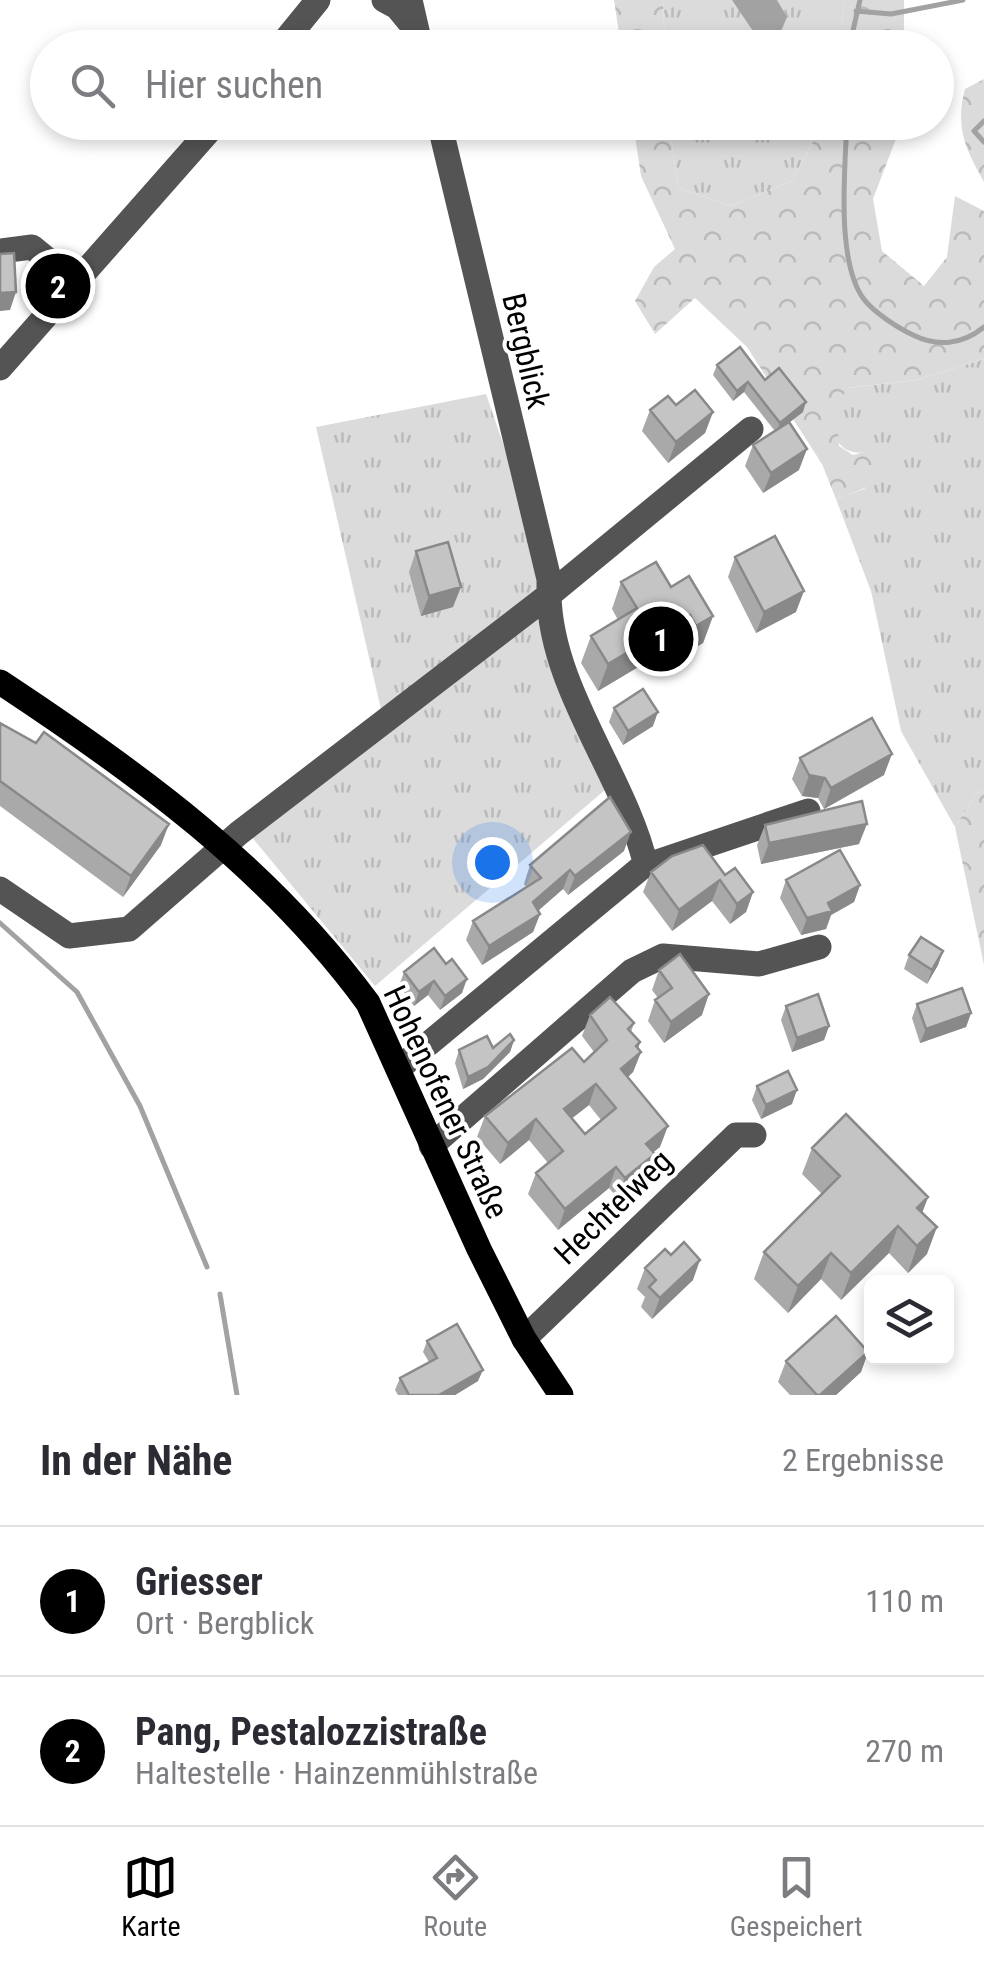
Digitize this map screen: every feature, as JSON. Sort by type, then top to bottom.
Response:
[{"type":"main road","name":"Hohenofener Straße","points":[[0,682],[92,743],[226,845],[277,894],[343,969],[368,1002],[430,1146],[524,1338],[561,1395]]},
{"type":"street","points":[[294,30],[318,0]]},
{"type":"street","points":[[384,0],[398,8],[412,30]]},
{"type":"street","points":[[410,0],[417,30]]},
{"type":"street","points":[[0,368],[201,140]]},
{"type":"street","name":"Bergblick","points":[[443,140],[550,579],[550,622],[601,761],[640,837],[646,866]]},
{"type":"street","points":[[0,250],[32,247],[75,282]]},
{"type":"street","points":[[0,890],[68,936],[129,929],[226,845],[549,595],[751,429]]},
{"type":"street","points":[[398,1069],[646,866],[808,811]]},
{"type":"street","points":[[430,1146],[632,971],[663,956],[759,964],[819,947]]},
{"type":"street","name":"Hechtelweg","points":[[524,1338],[736,1136],[754,1135]]},
{"type":"green space","points":[[614,0],[663,0],[664,30],[618,30]]},
{"type":"green space","points":[[663,0],[845,0],[841,30],[664,30]]},
{"type":"green space","points":[[845,0],[904,0],[904,30],[841,30]]},
{"type":"green space","points":[[984,79],[984,182],[967,148],[961,115],[965,89]]},
{"type":"green space","points":[[636,140],[671,140],[678,188],[731,206],[792,181],[814,140],[896,140],[873,199],[882,251],[924,286],[947,257],[955,196],[984,211],[984,359],[917,380],[847,388],[836,409],[839,446],[853,455],[883,447],[894,455],[880,479],[836,499],[822,464],[747,347],[695,298],[655,334],[635,301],[654,267],[675,249],[641,176]]},
{"type":"green space","points":[[671,140],[814,140],[792,181],[731,206],[678,188]]},
{"type":"green space","points":[[984,359],[984,790],[977,793],[955,827],[901,731],[871,591],[836,499],[864,489],[892,464],[883,447],[853,452],[843,447],[834,427],[839,401],[847,388],[917,380]]},
{"type":"green space","points":[[486,394],[549,577],[549,622],[612,784],[375,986],[241,824],[383,718],[316,427]]},
{"type":"green space","points":[[984,790],[984,965],[955,827],[977,793]]},
{"type":"shaded area","points":[[732,0],[777,0],[787,17],[782,30],[752,30]]},
{"type":"building","points":[[14,253],[16,292],[0,293],[0,254]]},
{"type":"building","points":[[740,347],[765,380],[779,368],[806,402],[780,423],[748,382],[737,391],[717,365]]},
{"type":"building","points":[[695,390],[713,412],[676,442],[650,410],[668,396],[676,405]]},
{"type":"building","points":[[789,422],[807,449],[771,473],[753,445]]},
{"type":"building","points":[[775,536],[804,591],[764,612],[735,557]]},
{"type":"building","points":[[448,542],[461,587],[429,596],[416,551]]},
{"type":"building","points":[[656,562],[671,587],[689,576],[713,616],[696,626],[690,615],[608,664],[591,636],[637,608],[621,582]]},
{"type":"building","points":[[643,689],[658,712],[628,731],[614,708]]},
{"type":"building","points":[[872,718],[892,754],[831,788],[825,778],[809,775],[800,758]]},
{"type":"building","points":[[0,723],[36,743],[44,732],[169,824],[131,876],[0,781]]},
{"type":"building","points":[[610,797],[631,832],[575,876],[570,870],[533,902],[540,914],[489,946],[473,921],[541,878],[530,865]]},
{"type":"building","points":[[862,801],[867,824],[769,843],[765,825]]},
{"type":"building","points":[[703,845],[725,875],[735,868],[753,892],[737,904],[720,880],[679,910],[651,872],[672,856]]},
{"type":"building","points":[[840,850],[860,885],[828,903],[832,911],[807,918],[786,880]]},
{"type":"building","points":[[921,937],[943,951],[932,970],[909,955]]},
{"type":"building","points":[[434,948],[446,964],[452,959],[467,979],[445,996],[434,981],[419,992],[404,972]]},
{"type":"building","points":[[680,954],[709,994],[671,1022],[655,1000],[672,988],[659,970]]},
{"type":"building","points":[[962,988],[971,1013],[926,1029],[917,1004]]},
{"type":"building","points":[[818,994],[829,1026],[797,1038],[786,1006]]},
{"type":"building","points":[[610,997],[634,1023],[628,1029],[640,1042],[636,1046],[641,1052],[621,1069],[668,1126],[646,1144],[655,1154],[625,1178],[616,1167],[565,1209],[536,1173],[563,1151],[536,1119],[508,1143],[485,1116],[572,1048],[584,1062],[607,1040],[590,1015]],"holes":[[[596,1084],[616,1108],[585,1134],[564,1109]]]},
{"type":"building","points":[[510,1034],[514,1040],[488,1067],[468,1077],[459,1050],[487,1036],[493,1048]]},
{"type":"building","points":[[788,1071],[797,1090],[766,1105],[757,1086]]},
{"type":"building","points":[[846,1114],[928,1197],[917,1208],[937,1227],[917,1246],[898,1226],[851,1273],[831,1253],[798,1286],[764,1252],[840,1176],[812,1148]]},
{"type":"building","points":[[684,1242],[700,1260],[660,1298],[649,1287],[656,1280],[645,1268],[665,1249],[671,1255]]},
{"type":"building","points":[[836,1316],[864,1348],[864,1356],[820,1395],[786,1361]]},
{"type":"building","points":[[457,1324],[483,1370],[439,1395],[409,1395],[400,1378],[437,1358],[427,1341]]},
{"type":"waterway","points":[[853,30],[860,0]]},
{"type":"waterway","points":[[856,11],[891,14],[963,0]]},
{"type":"waterway","points":[[984,121],[974,131],[984,142]]},
{"type":"waterway","points":[[846,140],[846,238],[854,281],[863,298],[893,324],[931,341],[958,341],[984,327]]},
{"type":"waterway","points":[[0,923],[77,992],[140,1106],[207,1267]]},
{"type":"waterway","points":[[220,1294],[237,1395]]},
{"type":"place","name":"Pang, Pestalozzistraße","points":[[58,286]]},
{"type":"place","name":"Griesser","points":[[661,639]]}]
